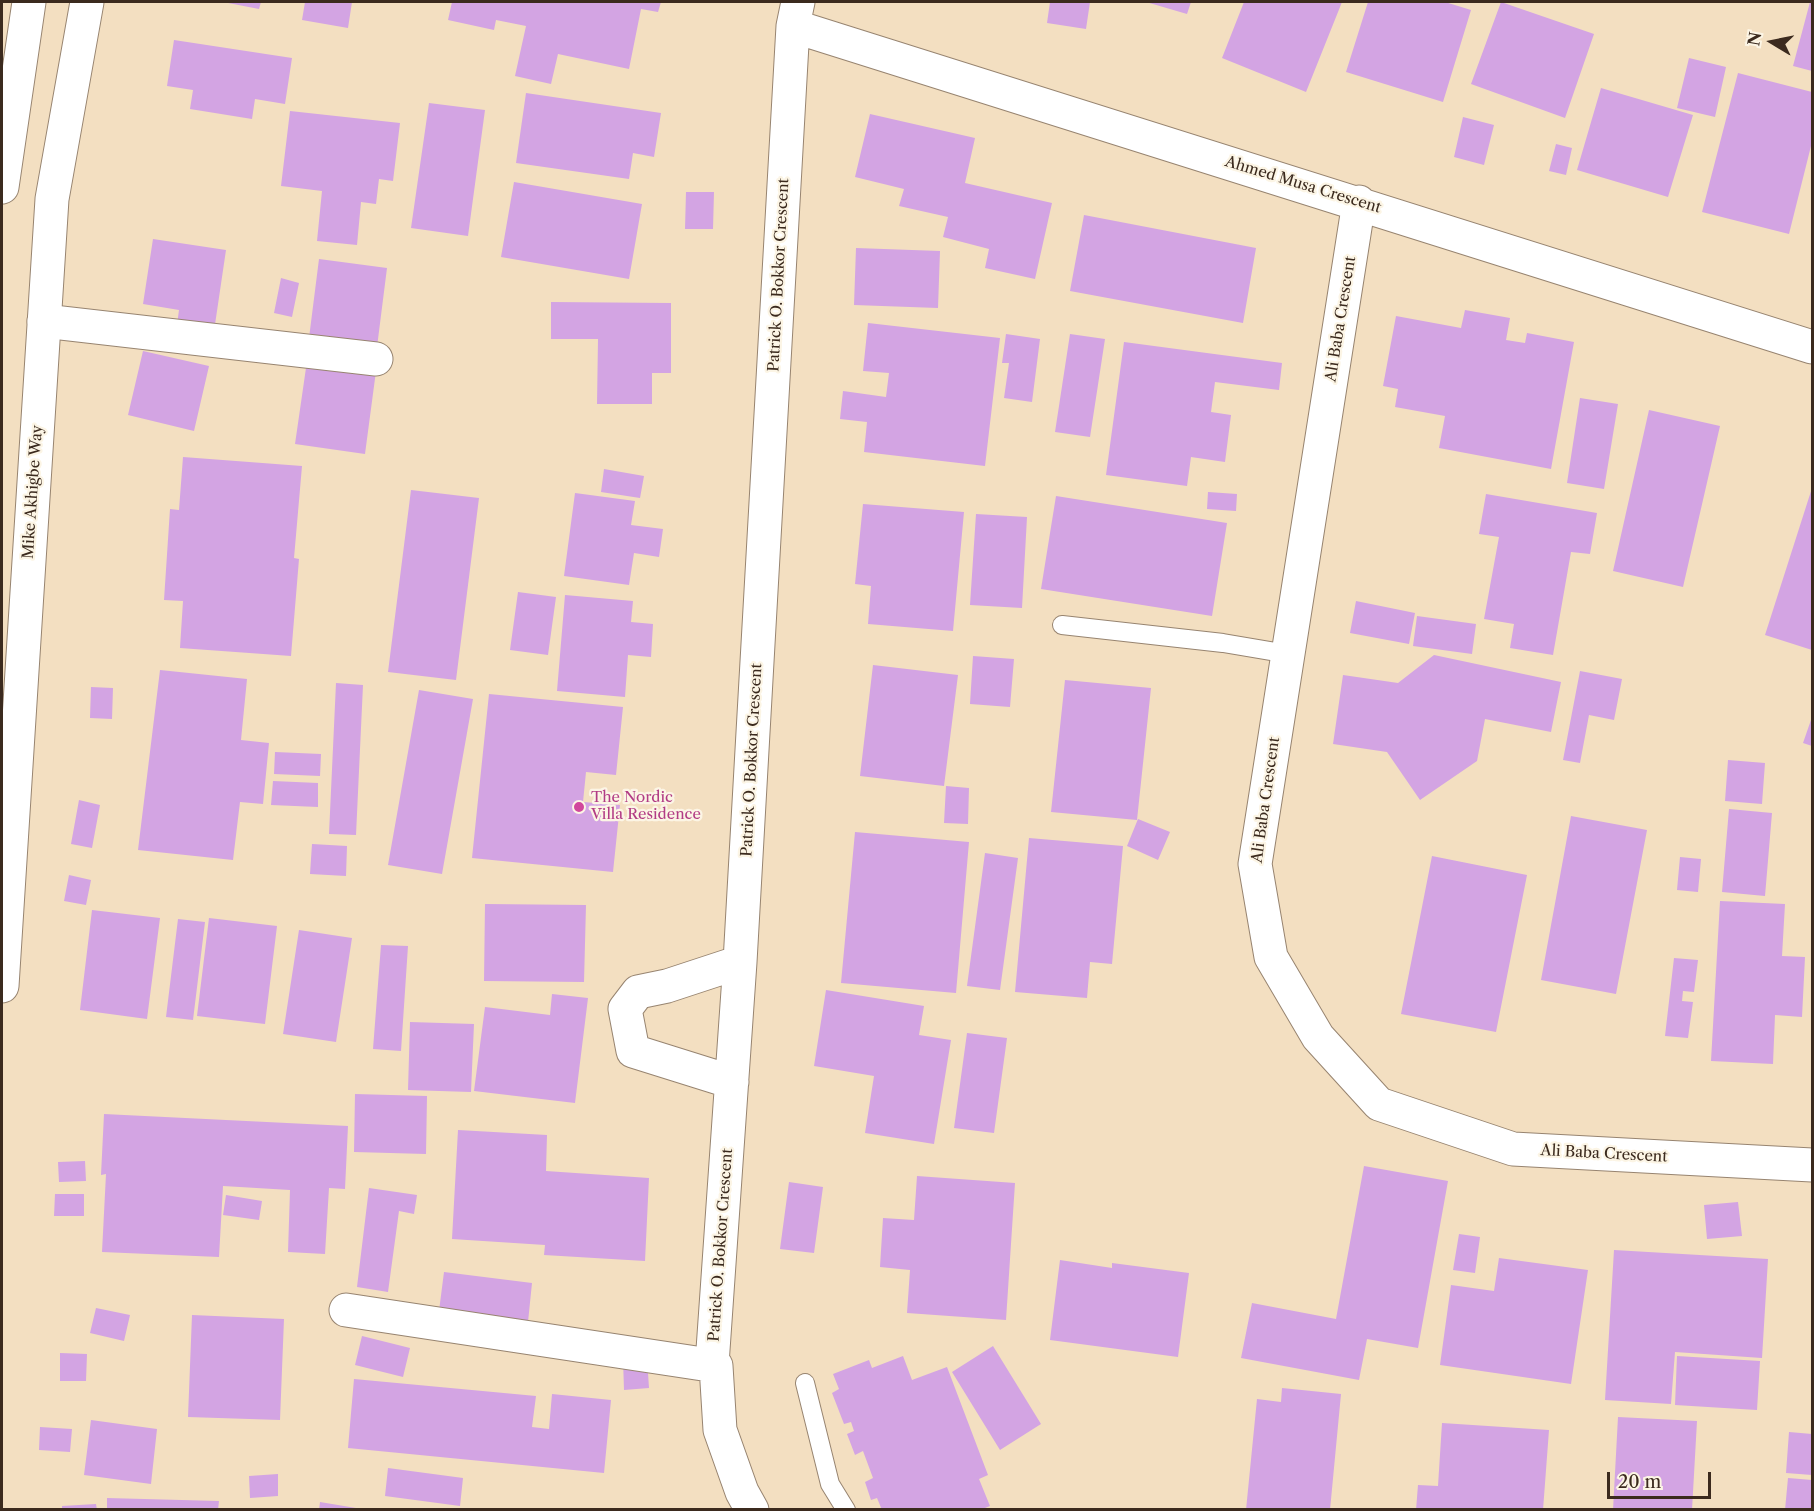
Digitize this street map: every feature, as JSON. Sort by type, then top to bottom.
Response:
[{"type":"street","points":[[2,187],[29,2]]},
{"type":"street","name":"Mike Akhigbe Way","points":[[2,986],[52,199],[87,2]]},
{"type":"street","name":"Ahmed Musa Crescent","points":[[795,14],[1359,202],[1812,347]]},
{"type":"street","name":"Patrick O. Bokkor Crescent","points":[[752,1509],[742,1492],[720,1430],[716,1366],[712,1364],[740,962],[795,14]]},
{"type":"street","name":"Ali Baba Crescent","points":[[1359,202],[1255,864],[1271,957],[1318,1037],[1379,1104],[1513,1149],[1812,1165]]},
{"type":"street","points":[[44,321],[376,359]]},
{"type":"street","points":[[732,1082],[633,1051],[625,1009],[638,992],[667,986],[740,962]]},
{"type":"street","points":[[346,1310],[716,1366]]},
{"type":"lane","points":[[1062,625],[1223,643],[1288,654]]},
{"type":"lane","points":[[805,1383],[830,1484],[846,1509]]},
{"type":"building","points":[[223,2],[261,2],[259,9]]},
{"type":"building","points":[[305,2],[352,2],[348,28],[302,20]]},
{"type":"building","points":[[452,2],[661,2],[658,12],[641,9],[629,69],[558,54],[551,84],[515,76],[526,26],[496,20],[494,30],[448,20]]},
{"type":"building","points":[[1050,2],[1090,2],[1086,29],[1047,23]]},
{"type":"building","points":[[1146,2],[1191,2],[1187,14]]},
{"type":"building","points":[[1244,2],[1342,2],[1306,92],[1222,58]]},
{"type":"building","points":[[1368,2],[1445,2],[1471,10],[1443,102],[1346,72]]},
{"type":"building","points":[[1501,2],[1594,34],[1565,118],[1471,84]]},
{"type":"building","points":[[1810,2],[1812,2],[1812,71],[1793,66]]},
{"type":"building","points":[[174,40],[292,58],[285,104],[255,99],[252,119],[190,109],[193,90],[167,86]]},
{"type":"building","points":[[1689,58],[1726,67],[1715,117],[1677,108]]},
{"type":"building","points":[[1738,73],[1812,92],[1812,142],[1789,234],[1702,212]]},
{"type":"building","points":[[1601,88],[1693,115],[1668,197],[1577,170]]},
{"type":"building","points":[[526,93],[661,113],[654,157],[633,153],[629,179],[516,163]]},
{"type":"building","points":[[429,103],[485,110],[468,236],[411,228]]},
{"type":"building","points":[[290,111],[400,123],[393,181],[379,179],[376,204],[361,202],[357,245],[317,241],[322,191],[281,186]]},
{"type":"building","points":[[870,114],[975,138],[965,183],[1052,203],[1035,279],[985,268],[989,249],[943,237],[948,217],[899,206],[904,189],[855,177]]},
{"type":"building","points":[[1463,117],[1494,125],[1484,165],[1454,157]]},
{"type":"building","points":[[1556,144],[1572,148],[1566,175],[1549,171]]},
{"type":"building","points":[[514,182],[642,204],[629,279],[501,257]]},
{"type":"building","points":[[686,192],[714,192],[713,229],[685,229]]},
{"type":"building","points":[[1084,215],[1256,248],[1243,323],[1070,291]]},
{"type":"building","points":[[153,239],[226,250],[213,338],[176,332],[179,310],[143,304]]},
{"type":"building","points":[[856,248],[940,251],[938,308],[854,305]]},
{"type":"building","points":[[319,259],[387,268],[377,347],[309,338]]},
{"type":"building","points":[[281,278],[299,283],[292,317],[274,313]]},
{"type":"building","points":[[551,302],[671,303],[671,373],[652,373],[652,404],[597,404],[598,339],[551,339]]},
{"type":"building","points":[[1465,310],[1510,318],[1506,340],[1525,343],[1527,333],[1574,342],[1551,469],[1439,448],[1445,416],[1395,407],[1398,389],[1383,386],[1396,316],[1461,328]]},
{"type":"building","points":[[868,323],[1000,338],[985,466],[864,452],[867,422],[840,419],[843,391],[886,397],[889,373],[863,371]]},
{"type":"building","points":[[1006,334],[1040,339],[1032,402],[1004,398],[1009,363],[1002,363]]},
{"type":"building","points":[[1070,334],[1105,339],[1090,437],[1055,432]]},
{"type":"building","points":[[1124,342],[1282,363],[1279,390],[1215,382],[1211,412],[1231,415],[1225,462],[1191,457],[1187,486],[1106,475]]},
{"type":"building","points":[[143,351],[209,366],[194,431],[128,415]]},
{"type":"building","points":[[307,361],[376,371],[365,454],[295,444]]},
{"type":"building","points":[[1580,398],[1618,404],[1604,489],[1567,483]]},
{"type":"building","points":[[1649,410],[1720,426],[1683,587],[1613,571]]},
{"type":"building","points":[[183,457],[302,466],[294,558],[299,559],[291,656],[180,648],[183,601],[164,600],[170,509],[179,510]]},
{"type":"building","points":[[604,469],[644,476],[640,498],[601,492]]},
{"type":"building","points":[[1812,488],[1812,650],[1765,635]]},
{"type":"building","points":[[411,490],[479,498],[456,680],[388,672]]},
{"type":"building","points":[[1208,492],[1237,494],[1236,511],[1207,509]]},
{"type":"building","points":[[575,493],[635,501],[631,525],[663,529],[659,557],[634,553],[629,585],[564,576]]},
{"type":"building","points":[[1486,494],[1597,513],[1590,554],[1571,552],[1553,655],[1510,648],[1514,624],[1484,619],[1499,537],[1479,534]]},
{"type":"building","points":[[1056,496],[1227,523],[1212,616],[1041,589]]},
{"type":"building","points":[[863,504],[964,512],[953,631],[868,624],[871,586],[855,584]]},
{"type":"building","points":[[976,514],[1027,517],[1022,608],[970,605]]},
{"type":"building","points":[[518,592],[556,597],[548,655],[510,650]]},
{"type":"building","points":[[565,595],[633,601],[631,622],[653,624],[651,657],[628,655],[625,697],[557,691]]},
{"type":"building","points":[[1356,601],[1415,613],[1409,644],[1350,633]]},
{"type":"building","points":[[1417,616],[1476,624],[1472,654],[1413,646]]},
{"type":"building","points":[[1434,655],[1561,682],[1551,732],[1485,719],[1477,761],[1420,800],[1387,752],[1333,744],[1343,675],[1398,683]]},
{"type":"building","points":[[973,656],[1014,659],[1010,707],[970,704]]},
{"type":"building","points":[[873,665],[958,675],[944,786],[860,776]]},
{"type":"building","points":[[160,670],[247,679],[241,740],[269,743],[263,804],[240,802],[233,860],[138,850]]},
{"type":"building","points":[[1580,671],[1622,679],[1614,720],[1589,715],[1580,763],[1563,760]]},
{"type":"building","points":[[1065,680],[1151,688],[1137,820],[1051,812]]},
{"type":"building","points":[[336,683],[363,685],[356,835],[329,834]]},
{"type":"building","points":[[91,687],[113,688],[112,719],[90,718]]},
{"type":"building","points":[[419,690],[473,699],[442,874],[388,865]]},
{"type":"building","points":[[489,694],[623,707],[616,775],[586,772],[583,802],[620,805],[613,872],[472,858]]},
{"type":"building","points":[[1812,717],[1812,746],[1803,743]]},
{"type":"building","points":[[275,752],[321,754],[320,776],[274,774]]},
{"type":"building","points":[[1728,760],[1765,763],[1762,804],[1725,801]]},
{"type":"building","points":[[273,781],[318,783],[318,807],[271,805]]},
{"type":"building","points":[[946,786],[969,788],[968,824],[944,823]]},
{"type":"building","points":[[79,800],[100,805],[92,848],[71,844]]},
{"type":"building","points":[[1729,809],[1772,813],[1765,896],[1722,892]]},
{"type":"building","points":[[1571,816],[1647,830],[1616,994],[1541,980]]},
{"type":"building","points":[[1138,819],[1170,832],[1158,860],[1127,846]]},
{"type":"building","points":[[855,832],[969,842],[956,993],[841,983]]},
{"type":"building","points":[[1029,838],[1123,846],[1112,964],[1090,962],[1087,998],[1015,992]]},
{"type":"building","points":[[312,844],[347,846],[346,876],[310,874]]},
{"type":"building","points":[[985,853],[1018,858],[1000,990],[967,986]]},
{"type":"building","points":[[1432,856],[1527,875],[1496,1032],[1401,1014]]},
{"type":"building","points":[[1680,857],[1701,859],[1698,892],[1677,890]]},
{"type":"building","points":[[69,875],[91,880],[86,905],[64,901]]},
{"type":"building","points":[[1720,901],[1785,904],[1782,956],[1805,957],[1802,1017],[1775,1015],[1773,1064],[1711,1061]]},
{"type":"building","points":[[485,904],[586,905],[584,982],[484,981]]},
{"type":"building","points":[[92,910],[160,918],[147,1019],[80,1010]]},
{"type":"building","points":[[209,918],[277,926],[265,1024],[197,1016]]},
{"type":"building","points":[[178,919],[205,922],[193,1020],[166,1017]]},
{"type":"building","points":[[299,930],[352,938],[336,1042],[283,1034]]},
{"type":"building","points":[[381,945],[408,946],[401,1051],[373,1049]]},
{"type":"building","points":[[1674,958],[1698,960],[1694,992],[1683,991],[1682,1001],[1693,1002],[1688,1038],[1665,1036]]},
{"type":"building","points":[[826,990],[924,1006],[919,1035],[951,1040],[934,1144],[865,1133],[874,1076],[814,1066]]},
{"type":"building","points":[[552,994],[588,998],[575,1103],[474,1091],[485,1007],[550,1015]]},
{"type":"building","points":[[410,1022],[474,1024],[471,1092],[408,1090]]},
{"type":"building","points":[[967,1033],[1007,1038],[994,1133],[954,1128]]},
{"type":"building","points":[[355,1094],[427,1096],[426,1154],[354,1152]]},
{"type":"building","points":[[104,1114],[348,1126],[345,1189],[329,1188],[325,1254],[288,1252],[290,1190],[223,1186],[219,1257],[102,1252],[106,1174],[101,1175]]},
{"type":"building","points":[[458,1130],[547,1135],[546,1171],[649,1178],[645,1261],[544,1255],[545,1245],[452,1239]]},
{"type":"building","points":[[85,1161],[86,1181],[59,1182],[58,1162]]},
{"type":"building","points":[[1364,1166],[1448,1181],[1418,1348],[1367,1339],[1359,1380],[1241,1358],[1252,1303],[1336,1319]]},
{"type":"building","points":[[917,1176],[1015,1183],[1006,1320],[907,1313],[910,1270],[880,1267],[883,1218],[914,1220]]},
{"type":"building","points":[[789,1182],[823,1187],[814,1253],[780,1249]]},
{"type":"building","points":[[369,1188],[417,1195],[414,1214],[399,1211],[388,1292],[357,1287]]},
{"type":"building","points":[[55,1194],[84,1194],[84,1216],[54,1216]]},
{"type":"building","points":[[226,1195],[262,1201],[259,1220],[223,1215]]},
{"type":"building","points":[[1738,1202],[1742,1236],[1707,1239],[1704,1205]]},
{"type":"building","points":[[1459,1234],[1480,1237],[1475,1273],[1453,1270]]},
{"type":"building","points":[[1614,1250],[1768,1259],[1762,1358],[1675,1352],[1671,1404],[1605,1400]]},
{"type":"building","points":[[1499,1258],[1588,1270],[1571,1384],[1440,1365],[1451,1285],[1494,1291]]},
{"type":"building","points":[[1060,1260],[1112,1268],[1112,1263],[1189,1273],[1178,1357],[1050,1340]]},
{"type":"building","points":[[444,1272],[532,1283],[528,1322],[439,1311]]},
{"type":"building","points":[[96,1308],[130,1315],[124,1341],[90,1333]]},
{"type":"building","points":[[192,1315],[284,1319],[280,1420],[188,1417]]},
{"type":"building","points":[[362,1336],[410,1348],[403,1377],[355,1365]]},
{"type":"building","points":[[993,1346],[1041,1424],[1000,1450],[952,1372]]},
{"type":"building","points":[[60,1353],[87,1354],[86,1381],[60,1381]]},
{"type":"building","points":[[903,1356],[912,1380],[947,1367],[988,1475],[979,1479],[990,1506],[980,1510],[882,1510],[877,1498],[871,1500],[865,1482],[873,1478],[863,1451],[855,1455],[847,1434],[854,1431],[851,1422],[844,1424],[832,1393],[839,1389],[833,1374],[869,1360],[872,1368]]},
{"type":"building","points":[[1677,1356],[1760,1361],[1757,1410],[1675,1405]]},
{"type":"building","points":[[647,1358],[649,1388],[624,1390],[623,1359]]},
{"type":"building","points":[[354,1379],[536,1396],[532,1427],[549,1429],[552,1394],[611,1400],[604,1473],[348,1448]]},
{"type":"building","points":[[1282,1388],[1341,1394],[1330,1510],[1246,1510],[1257,1399],[1281,1402]]},
{"type":"building","points":[[1618,1417],[1697,1421],[1692,1510],[1613,1510]]},
{"type":"building","points":[[91,1420],[157,1429],[151,1484],[84,1475]]},
{"type":"building","points":[[1442,1423],[1549,1430],[1543,1510],[1416,1510],[1418,1485],[1438,1486]]},
{"type":"building","points":[[40,1427],[72,1429],[70,1452],[39,1450]]},
{"type":"building","points":[[1789,1432],[1812,1434],[1812,1475],[1786,1473]]},
{"type":"building","points":[[388,1468],[463,1478],[460,1506],[385,1496]]},
{"type":"building","points":[[278,1474],[278,1496],[250,1498],[249,1476]]},
{"type":"building","points":[[1788,1478],[1812,1480],[1812,1510],[1785,1510]]},
{"type":"building","points":[[107,1498],[219,1501],[218,1510],[107,1510]]},
{"type":"building","points":[[320,1502],[356,1508],[356,1510],[319,1510]]},
{"type":"building","points":[[96,1504],[97,1510],[62,1510],[62,1506]]},
{"type":"place","name":"The Nordic Villa Residence","points":[[579,807]]}]
